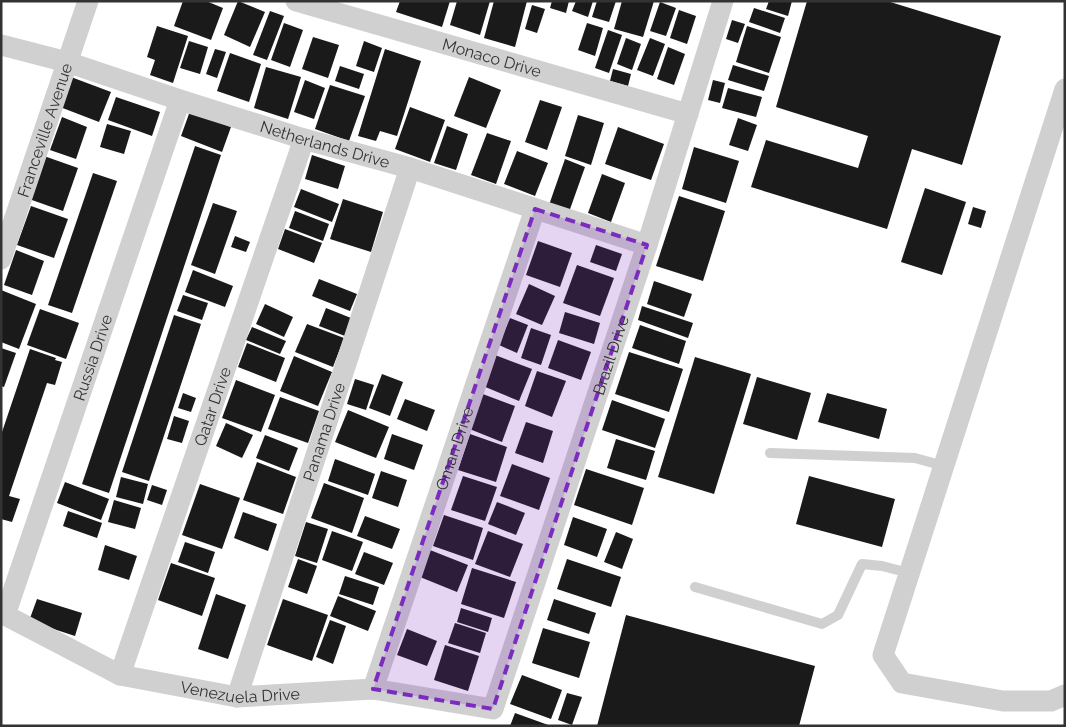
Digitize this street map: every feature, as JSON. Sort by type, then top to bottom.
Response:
[{"type":"street","name":"Franceville Avenue","points":[[1,259],[88,1]]},
{"type":"street","name":"Monaco Drive","points":[[296,1],[688,114]]},
{"type":"street","name":"Brazil Drive","points":[[493,709],[647,245],[723,1]]},
{"type":"street","name":"Netherlands Drive","points":[[1,45],[67,62],[180,100],[410,168],[647,245]]},
{"type":"street","points":[[1065,89],[883,656],[902,683],[1003,702],[1051,701],[1065,695]]},
{"type":"street","name":"Russia Drive","points":[[3,614],[180,100]]},
{"type":"street","name":"Qatar Drive","points":[[120,676],[304,138]]},
{"type":"street","name":"Panama Drive","points":[[237,697],[410,168]]},
{"type":"street","name":"Oman Drive","points":[[373,688],[535,209]]},
{"type":"street","name":"Venezuela Drive","points":[[3,614],[120,676],[237,697],[373,688],[493,709]]},
{"type":"lane","points":[[770,453],[915,458],[944,466]]},
{"type":"lane","points":[[695,587],[822,624],[838,615],[862,564],[882,566],[909,573]]},
{"type":"highlighted area","points":[[535,209],[647,245],[493,709],[373,689]]},
{"type":"building","points":[[183,1],[206,1],[223,8],[211,40],[174,26]]},
{"type":"building","points":[[238,1],[265,12],[250,47],[224,35]]},
{"type":"building","points":[[400,1],[450,1],[442,27],[396,12]]},
{"type":"building","points":[[457,1],[490,1],[480,35],[450,25]]},
{"type":"building","points":[[494,1],[527,1],[515,47],[484,38]]},
{"type":"building","points":[[552,1],[569,1],[566,13],[550,8]]},
{"type":"building","points":[[576,1],[593,1],[588,17],[572,11]]},
{"type":"building","points":[[597,1],[616,1],[609,22],[592,17]]},
{"type":"building","points":[[622,1],[654,1],[643,37],[614,29]]},
{"type":"building","points":[[769,1],[792,1],[788,16],[766,9]]},
{"type":"building","points":[[807,1],[887,1],[1001,36],[962,165],[912,149],[887,229],[751,187],[766,140],[858,168],[868,136],[776,107]]},
{"type":"building","points":[[660,2],[676,8],[666,36],[650,31]]},
{"type":"building","points":[[532,5],[545,9],[537,33],[525,29]]},
{"type":"building","points":[[754,8],[785,18],[780,33],[749,22]]},
{"type":"building","points":[[679,10],[696,16],[687,44],[670,38]]},
{"type":"building","points":[[270,11],[284,16],[267,60],[253,55]]},
{"type":"building","points":[[732,20],[745,24],[738,43],[726,39]]},
{"type":"building","points":[[284,23],[303,30],[290,67],[271,60]]},
{"type":"building","points":[[587,23],[603,28],[595,56],[578,50]]},
{"type":"building","points":[[157,26],[188,36],[173,83],[150,75],[155,60],[147,57]]},
{"type":"building","points":[[747,26],[781,37],[769,73],[736,62]]},
{"type":"building","points":[[608,30],[622,35],[609,73],[595,68]]},
{"type":"building","points":[[313,37],[339,45],[328,78],[302,69]]},
{"type":"building","points":[[626,38],[641,44],[632,70],[617,64]]},
{"type":"building","points":[[650,38],[665,44],[653,76],[637,70]]},
{"type":"building","points":[[189,41],[208,47],[200,74],[180,68]]},
{"type":"building","points":[[364,41],[382,48],[374,72],[356,66]]},
{"type":"building","points":[[668,47],[685,54],[674,85],[657,79]]},
{"type":"building","points":[[215,49],[226,52],[217,78],[206,74]]},
{"type":"building","points":[[385,49],[421,61],[397,136],[380,131],[376,141],[358,136]]},
{"type":"building","points":[[230,53],[261,64],[249,102],[217,91]]},
{"type":"building","points":[[733,65],[769,76],[764,91],[728,80]]},
{"type":"building","points":[[340,66],[364,74],[359,89],[335,81]]},
{"type":"building","points":[[266,67],[301,77],[288,119],[254,108]]},
{"type":"building","points":[[613,69],[631,74],[628,86],[610,81]]},
{"type":"building","points":[[71,77],[111,92],[99,122],[60,107]]},
{"type":"building","points":[[469,77],[501,90],[486,128],[454,116]]},
{"type":"building","points":[[305,80],[325,88],[314,119],[294,112]]},
{"type":"building","points":[[713,80],[725,83],[720,103],[708,100]]},
{"type":"building","points":[[330,85],[365,96],[349,141],[315,129]]},
{"type":"building","points":[[728,88],[762,97],[756,117],[722,108]]},
{"type":"building","points":[[116,97],[160,112],[152,136],[108,120]]},
{"type":"building","points":[[540,100],[562,107],[547,150],[525,142]]},
{"type":"building","points":[[410,107],[445,120],[430,162],[395,149]]},
{"type":"building","points":[[190,111],[231,127],[222,152],[181,136]]},
{"type":"building","points":[[578,115],[604,123],[591,165],[565,156]]},
{"type":"building","points":[[62,117],[87,127],[76,159],[50,150]]},
{"type":"building","points":[[738,118],[757,125],[748,151],[729,145]]},
{"type":"building","points":[[107,124],[131,131],[124,154],[100,147]]},
{"type":"building","points":[[447,126],[468,134],[456,170],[434,163]]},
{"type":"building","points":[[618,127],[664,144],[651,180],[605,164]]},
{"type":"building","points":[[487,133],[511,141],[496,184],[471,175]]},
{"type":"building","points":[[195,146],[221,155],[109,493],[82,484]]},
{"type":"building","points":[[694,147],[739,161],[726,203],[682,189]]},
{"type":"building","points":[[517,151],[548,163],[535,196],[504,184]]},
{"type":"building","points":[[312,155],[345,166],[338,189],[305,179]]},
{"type":"building","points":[[44,156],[78,168],[63,211],[29,199]]},
{"type":"building","points":[[565,159],[585,167],[569,212],[549,205]]},
{"type":"building","points":[[93,173],[117,181],[72,313],[48,305]]},
{"type":"building","points":[[602,174],[625,183],[611,222],[588,213]]},
{"type":"building","points":[[925,188],[966,202],[942,275],[901,262]]},
{"type":"building","points":[[301,189],[339,204],[332,222],[294,207]]},
{"type":"building","points":[[679,196],[725,211],[703,281],[656,266]]},
{"type":"building","points":[[343,199],[383,212],[371,252],[330,239]]},
{"type":"building","points":[[213,203],[237,211],[215,274],[191,265]]},
{"type":"building","points":[[31,206],[68,219],[54,258],[17,245]]},
{"type":"building","points":[[973,207],[986,211],[981,228],[968,224]]},
{"type":"building","points":[[295,211],[329,224],[323,241],[289,228]]},
{"type":"building","points":[[285,229],[322,243],[314,263],[278,249]]},
{"type":"building","points":[[235,236],[250,242],[246,252],[231,247]]},
{"type":"building","points":[[538,241],[572,253],[560,287],[526,275]]},
{"type":"building","points":[[596,245],[622,254],[616,271],[590,262]]},
{"type":"building","points":[[16,250],[44,261],[32,295],[4,285]]},
{"type":"building","points":[[577,265],[614,278],[600,316],[563,303]]},
{"type":"building","points":[[193,270],[233,286],[225,307],[185,292]]},
{"type":"building","points":[[319,279],[357,294],[350,311],[312,296]]},
{"type":"building","points":[[654,281],[692,294],[684,317],[647,304]]},
{"type":"building","points":[[529,284],[555,296],[542,325],[516,314]]},
{"type":"building","points":[[1,290],[36,304],[19,349],[1,342]]},
{"type":"building","points":[[183,295],[208,303],[202,320],[177,311]]},
{"type":"building","points":[[265,304],[293,317],[284,337],[256,324]]},
{"type":"building","points":[[642,306],[693,323],[688,338],[638,320]]},
{"type":"building","points":[[326,308],[351,318],[345,336],[319,326]]},
{"type":"building","points":[[40,309],[79,323],[66,359],[27,345]]},
{"type":"building","points":[[565,312],[600,323],[594,344],[559,333]]},
{"type":"building","points":[[174,315],[201,324],[149,481],[122,472]]},
{"type":"building","points":[[510,318],[528,325],[517,353],[499,345]]},
{"type":"building","points":[[307,324],[344,338],[333,367],[295,352]]},
{"type":"building","points":[[640,325],[686,341],[679,364],[632,348]]},
{"type":"building","points":[[252,327],[286,341],[280,354],[246,340]]},
{"type":"building","points":[[531,328],[551,335],[541,365],[521,358]]},
{"type":"building","points":[[558,340],[591,352],[581,380],[548,368]]},
{"type":"building","points":[[247,343],[285,358],[276,382],[238,367]]},
{"type":"building","points":[[1,348],[16,353],[4,387],[1,386]]},
{"type":"building","points":[[30,349],[62,362],[55,385],[47,383],[9,496],[20,499],[12,522],[1,519],[1,435]]},
{"type":"building","points":[[629,352],[683,369],[669,412],[615,394]]},
{"type":"building","points":[[495,355],[532,369],[519,401],[483,386]]},
{"type":"building","points":[[294,356],[332,372],[318,406],[280,391]]},
{"type":"building","points":[[695,357],[751,374],[714,494],[658,477]]},
{"type":"building","points":[[537,371],[566,381],[552,417],[525,406]]},
{"type":"building","points":[[382,374],[403,382],[390,416],[369,408]]},
{"type":"building","points":[[757,377],[811,393],[797,440],[743,424]]},
{"type":"building","points":[[355,379],[374,385],[366,410],[347,404]]},
{"type":"building","points":[[236,380],[275,395],[261,432],[222,418]]},
{"type":"building","points":[[183,393],[196,398],[191,412],[178,408]]},
{"type":"building","points":[[480,393],[515,406],[502,442],[467,428]]},
{"type":"building","points":[[827,393],[887,409],[879,439],[818,422]]},
{"type":"building","points":[[280,397],[319,411],[308,443],[268,429]]},
{"type":"building","points":[[405,399],[435,410],[427,431],[397,419]]},
{"type":"building","points":[[612,400],[665,419],[655,448],[602,430]]},
{"type":"building","points":[[348,410],[389,427],[376,458],[335,442]]},
{"type":"building","points":[[174,416],[189,421],[182,443],[167,439]]},
{"type":"building","points":[[526,422],[553,431],[543,463],[515,453]]},
{"type":"building","points":[[226,423],[253,435],[242,458],[216,446]]},
{"type":"building","points":[[392,434],[423,445],[414,470],[384,459]]},
{"type":"building","points":[[470,434],[507,447],[496,482],[458,470]]},
{"type":"building","points":[[265,435],[298,448],[289,471],[256,458]]},
{"type":"building","points":[[616,439],[655,451],[646,480],[607,468]]},
{"type":"building","points":[[335,459],[375,474],[368,495],[328,481]]},
{"type":"building","points":[[257,462],[296,477],[283,514],[243,500]]},
{"type":"building","points":[[512,464],[550,478],[539,510],[500,496]]},
{"type":"building","points":[[586,469],[644,488],[632,525],[574,505]]},
{"type":"building","points":[[381,471],[407,480],[398,507],[372,498]]},
{"type":"building","points":[[463,476],[497,487],[485,521],[451,510]]},
{"type":"building","points":[[809,476],[895,499],[882,547],[796,524]]},
{"type":"building","points":[[121,477],[148,484],[143,504],[116,497]]},
{"type":"building","points":[[65,482],[109,499],[101,520],[57,503]]},
{"type":"building","points":[[324,483],[364,498],[352,533],[311,518]]},
{"type":"building","points":[[200,484],[240,498],[222,549],[182,535]]},
{"type":"building","points":[[152,485],[167,490],[162,505],[147,500]]},
{"type":"building","points":[[114,500],[141,508],[135,529],[108,522]]},
{"type":"building","points":[[497,502],[525,513],[516,535],[488,524]]},
{"type":"building","points":[[68,511],[102,523],[97,538],[63,526]]},
{"type":"building","points":[[243,512],[277,524],[268,551],[234,538]]},
{"type":"building","points":[[444,515],[483,528],[473,560],[433,546]]},
{"type":"building","points":[[365,516],[400,529],[392,549],[357,536]]},
{"type":"building","points":[[573,517],[607,529],[597,557],[564,545]]},
{"type":"building","points":[[306,522],[328,529],[317,563],[295,556]]},
{"type":"building","points":[[332,531],[363,542],[352,571],[322,560]]},
{"type":"building","points":[[488,531],[523,544],[510,577],[475,564]]},
{"type":"building","points":[[616,532],[633,539],[622,569],[604,562]]},
{"type":"building","points":[[185,542],[215,552],[208,573],[178,562]]},
{"type":"building","points":[[105,545],[137,556],[129,580],[98,570]]},
{"type":"building","points":[[430,550],[468,565],[457,592],[420,577]]},
{"type":"building","points":[[364,552],[393,563],[384,585],[355,574]]},
{"type":"building","points":[[298,559],[317,566],[307,594],[288,587]]},
{"type":"building","points":[[567,559],[621,577],[611,607],[557,589]]},
{"type":"building","points":[[171,563],[215,578],[202,616],[158,600]]},
{"type":"building","points":[[472,568],[516,582],[504,618],[461,604]]},
{"type":"building","points":[[345,576],[379,587],[373,605],[339,594]]},
{"type":"building","points":[[216,594],[246,605],[228,659],[198,649]]},
{"type":"building","points":[[338,596],[376,611],[368,631],[330,616]]},
{"type":"building","points":[[37,599],[82,613],[75,636],[29,621]]},
{"type":"building","points":[[283,599],[328,615],[312,661],[267,645]]},
{"type":"building","points":[[554,599],[596,613],[589,634],[547,620]]},
{"type":"building","points":[[461,608],[492,618],[488,632],[457,622]]},
{"type":"building","points":[[626,615],[815,666],[799,726],[597,726]]},
{"type":"building","points":[[330,620],[346,626],[333,664],[316,657]]},
{"type":"building","points":[[455,623],[486,633],[480,653],[448,643]]},
{"type":"building","points":[[543,628],[590,642],[579,678],[532,663]]},
{"type":"building","points":[[407,629],[437,641],[427,666],[397,655]]},
{"type":"building","points":[[445,645],[479,656],[468,691],[434,680]]},
{"type":"building","points":[[522,675],[562,690],[551,719],[510,704]]},
{"type":"building","points":[[567,693],[582,697],[572,725],[558,720]]},
{"type":"building","points":[[515,713],[551,726],[510,726]]}]
